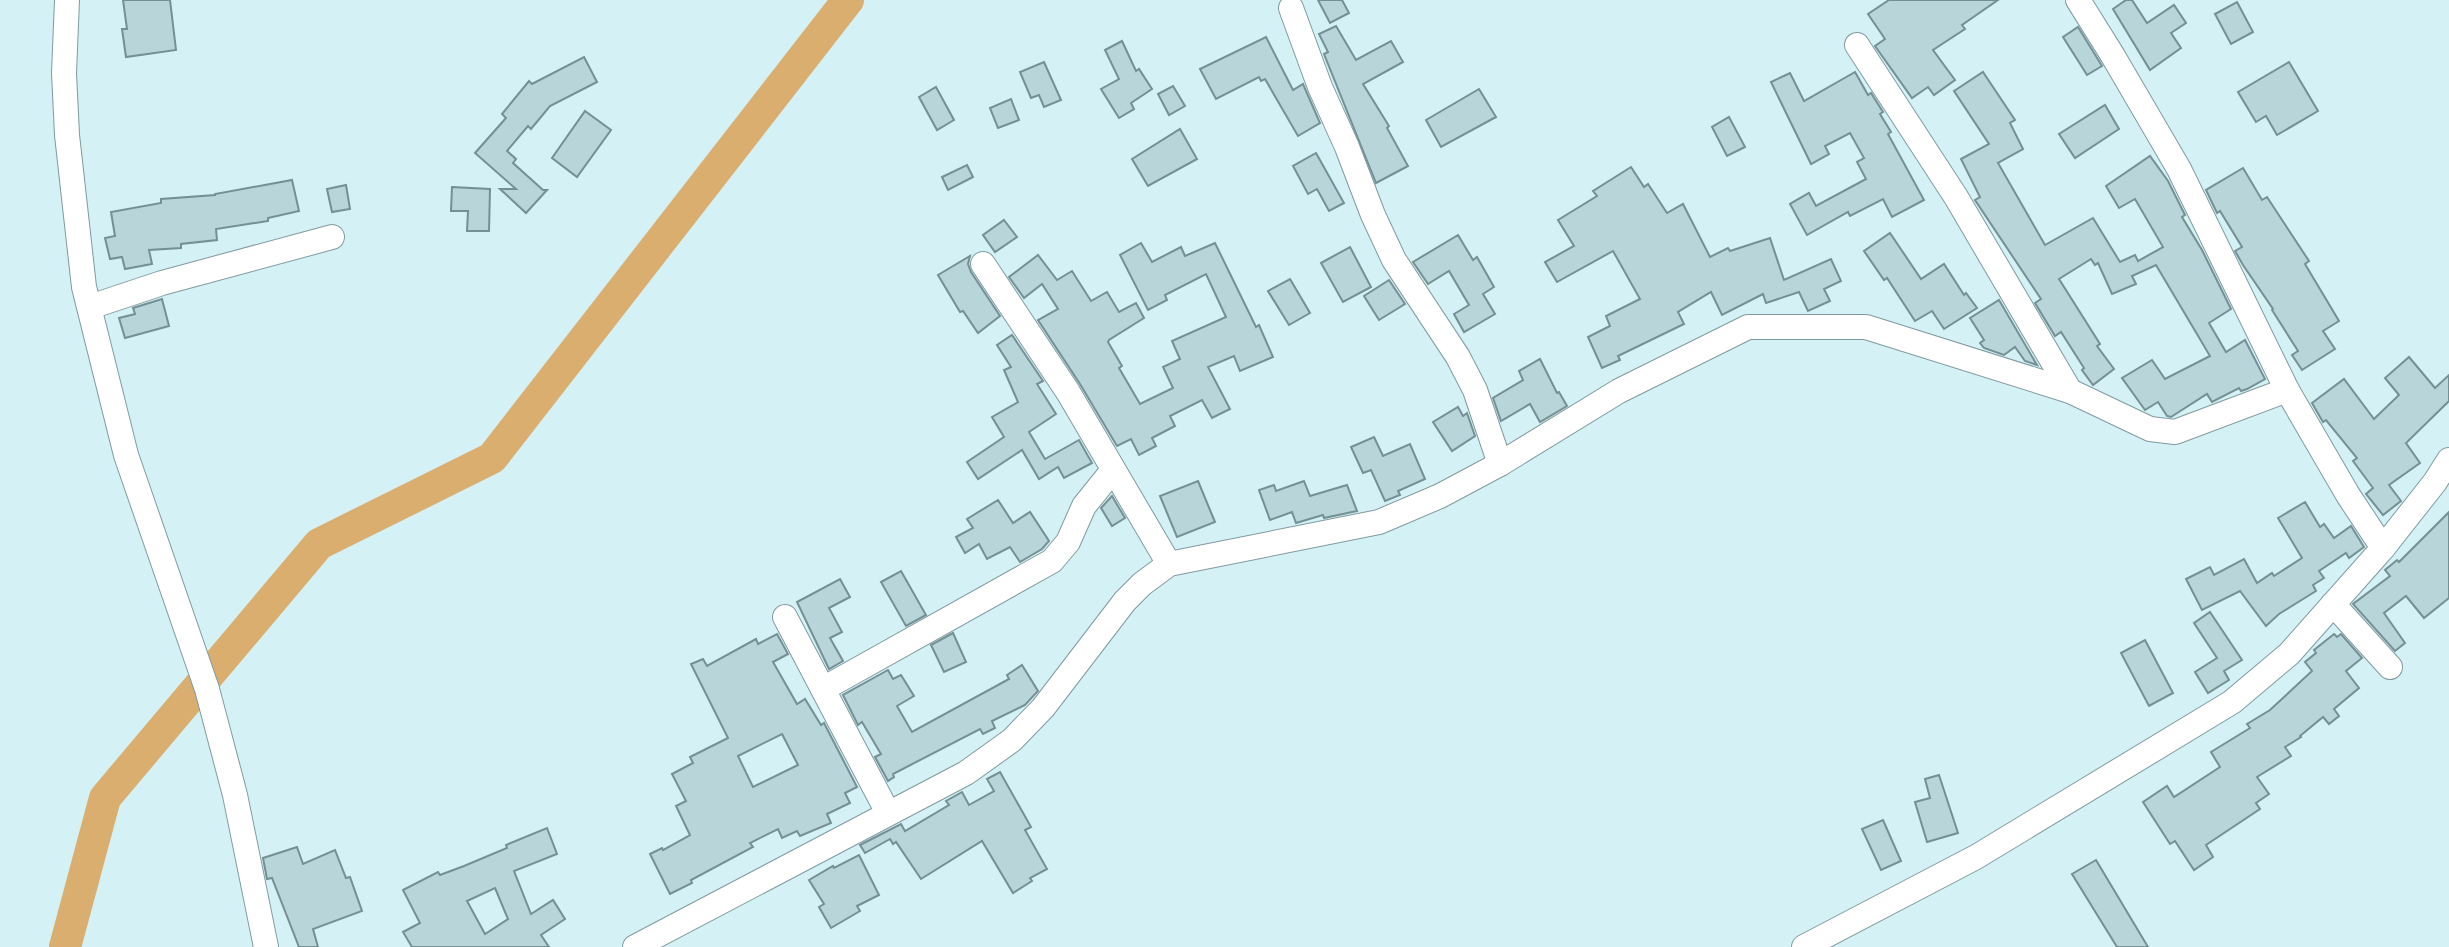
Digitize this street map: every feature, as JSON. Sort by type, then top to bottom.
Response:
[{"type":"street","points":[[66,0],[64,73],[67,135],[83,275],[126,455],[207,689],[235,795],[266,947]]},
{"type":"street","points":[[2078,0],[2179,169],[2287,390],[2348,495],[2383,548]]},
{"type":"street","points":[[1291,8],[1320,87],[1373,215],[1394,260],[1458,357],[1475,390],[1500,464]]},
{"type":"street","points":[[1857,45],[1956,197],[2070,391]]},
{"type":"street","points":[[90,307],[162,283],[332,237]]},
{"type":"street","points":[[983,264],[1068,392],[1169,564]]},
{"type":"street","points":[[635,947],[966,773],[1012,740],[1043,708],[1125,601],[1169,564],[1379,522],[1440,496],[1500,464],[1619,391],[1748,327],[1866,327],[2070,391],[2150,429],[2175,432],[2287,390]]},
{"type":"street","points":[[1804,947],[1976,857],[2232,702],[2289,653],[2333,604],[2383,548],[2449,460]]},
{"type":"street","points":[[823,689],[1052,561],[1068,542],[1084,506],[1113,470]]},
{"type":"street","points":[[2333,604],[2390,667]]},
{"type":"street","points":[[785,617],[888,813]]},
{"type":"building","points":[[123,0],[170,0],[176,50],[126,57],[122,29],[127,29]]},
{"type":"building","points":[[1318,0],[1342,0],[1349,13],[1330,23]]},
{"type":"building","points":[[1889,0],[1998,0],[1962,25],[1965,29],[1933,50],[1955,80],[1934,95],[1928,87],[1912,98],[1875,46],[1885,39],[1868,14]]},
{"type":"building","points":[[2126,0],[2132,0],[2147,23],[2174,5],[2186,23],[2171,33],[2181,48],[2150,70],[2113,9]]},
{"type":"building","points":[[2237,2],[2253,32],[2231,44],[2215,14]]},
{"type":"building","points":[[1336,26],[1356,60],[1391,41],[1403,62],[1363,84],[1389,126],[1387,128],[1408,166],[1376,183],[1324,54],[1328,52],[1319,34]]},
{"type":"building","points":[[2078,27],[2102,66],[2087,75],[2063,37]]},
{"type":"building","points":[[1266,37],[1293,90],[1303,84],[1320,123],[1298,136],[1265,79],[1261,81],[1259,77],[1216,99],[1200,69]]},
{"type":"building","points":[[1122,41],[1136,71],[1139,69],[1152,89],[1131,103],[1134,109],[1119,118],[1101,89],[1119,79],[1105,50]]},
{"type":"building","points":[[584,57],[597,82],[550,106],[531,129],[528,126],[507,151],[516,159],[513,163],[543,190],[547,190],[526,213],[500,189],[516,189],[475,153],[506,118],[502,114],[529,81],[532,84]]},
{"type":"building","points":[[1044,62],[1061,100],[1044,107],[1039,95],[1031,98],[1020,72]]},
{"type":"building","points":[[2289,62],[2318,111],[2277,135],[2266,116],[2256,122],[2238,92]]},
{"type":"building","points":[[1855,72],[1868,95],[1871,93],[1883,112],[1880,114],[1891,132],[1888,134],[1924,200],[1892,217],[1883,199],[1850,216],[1848,212],[1807,235],[1790,204],[1809,193],[1816,206],[1866,179],[1857,162],[1864,158],[1850,133],[1825,146],[1829,154],[1811,164],[1771,82],[1790,73],[1804,101]]},
{"type":"building","points":[[1983,72],[2015,120],[2010,123],[2023,149],[1998,163],[2045,245],[2093,218],[2120,262],[2135,255],[2138,261],[2163,247],[2135,199],[2119,208],[2106,186],[2150,156],[2168,181],[2185,215],[2182,217],[2202,250],[2231,309],[2209,323],[2226,352],[2245,340],[2265,379],[2212,402],[2207,394],[2171,417],[2167,416],[2158,402],[2145,410],[2122,378],[2152,360],[2165,379],[2210,356],[2156,265],[2132,276],[2136,284],[2112,294],[2098,263],[2095,265],[2091,259],[2059,279],[2100,344],[2097,346],[2114,369],[2093,385],[2061,332],[2055,336],[2035,303],[2041,299],[1975,200],[1980,197],[1961,159],[1989,144],[1954,91]]},
{"type":"building","points":[[1173,86],[1185,106],[1169,115],[1158,94]]},
{"type":"building","points":[[936,87],[954,120],[937,130],[919,97]]},
{"type":"building","points":[[1479,89],[1496,117],[1441,147],[1426,120]]},
{"type":"building","points":[[1011,99],[1019,120],[998,128],[990,108]]},
{"type":"building","points":[[2105,105],[2119,129],[2075,158],[2059,134]]},
{"type":"building","points":[[585,111],[611,130],[577,177],[552,158]]},
{"type":"building","points":[[1729,117],[1745,147],[1727,156],[1712,127]]},
{"type":"building","points":[[1180,129],[1197,159],[1148,186],[1132,159]]},
{"type":"building","points":[[1316,153],[1344,203],[1329,211],[1317,189],[1308,194],[1293,166]]},
{"type":"building","points":[[967,165],[973,177],[948,190],[942,177]]},
{"type":"building","points":[[1631,167],[1644,187],[1648,184],[1667,213],[1683,204],[1710,257],[1728,248],[1730,251],[1770,238],[1784,280],[1831,259],[1841,281],[1824,289],[1830,301],[1808,311],[1799,292],[1766,303],[1763,294],[1722,315],[1711,292],[1678,312],[1684,324],[1618,356],[1620,360],[1602,368],[1588,337],[1610,326],[1606,316],[1640,299],[1613,251],[1557,282],[1545,262],[1574,246],[1558,220],[1597,196],[1593,191]]},
{"type":"building","points":[[2243,168],[2262,200],[2267,197],[2309,261],[2305,264],[2339,321],[2323,331],[2335,349],[2302,370],[2292,355],[2298,351],[2235,251],[2242,247],[2220,211],[2217,213],[2206,190]]},
{"type":"building","points":[[292,180],[299,211],[268,218],[268,221],[216,229],[217,240],[181,244],[181,248],[149,250],[152,264],[125,269],[122,257],[110,259],[105,238],[115,236],[111,212],[161,203],[161,199],[215,195]]},
{"type":"building","points":[[346,185],[350,209],[332,212],[327,189]]},
{"type":"building","points":[[452,187],[490,189],[489,231],[467,231],[468,211],[451,211]]},
{"type":"building","points":[[1004,220],[1017,237],[995,252],[983,235]]},
{"type":"building","points":[[1890,233],[1921,279],[1944,264],[1964,295],[1966,293],[1977,308],[1944,329],[1932,311],[1915,321],[1887,278],[1884,280],[1864,251]]},
{"type":"building","points":[[1458,235],[1473,260],[1477,257],[1494,287],[1483,294],[1495,314],[1464,332],[1454,314],[1469,305],[1449,271],[1428,284],[1413,262]]},
{"type":"building","points":[[1141,243],[1152,262],[1181,247],[1185,256],[1215,243],[1273,357],[1240,371],[1234,356],[1208,367],[1230,409],[1212,418],[1202,400],[1170,416],[1175,426],[1152,438],[1156,446],[1139,455],[1131,439],[1117,446],[1038,320],[1058,309],[1042,284],[1024,298],[1009,277],[1038,255],[1057,280],[1072,271],[1091,301],[1107,292],[1119,312],[1136,303],[1144,318],[1108,342],[1122,366],[1119,368],[1140,404],[1173,388],[1163,367],[1180,359],[1172,341],[1226,317],[1206,274],[1165,295],[1167,300],[1148,310],[1120,255]]},
{"type":"building","points":[[1350,247],[1371,287],[1343,302],[1321,263]]},
{"type":"building","points":[[970,256],[968,264],[971,272],[1000,316],[978,333],[963,311],[960,312],[938,275]]},
{"type":"building","points":[[1290,279],[1310,313],[1289,325],[1268,291]]},
{"type":"building","points":[[1389,280],[1405,304],[1379,320],[1364,296]]},
{"type":"building","points":[[162,299],[169,326],[125,338],[119,318],[135,314],[133,308]]},
{"type":"building","points":[[1999,300],[2037,365],[2025,361],[2015,347],[2004,355],[1984,348],[1980,343],[1984,340],[1970,318]]},
{"type":"building","points":[[1012,335],[1043,381],[1037,384],[1056,414],[1029,432],[1045,459],[1079,440],[1092,463],[1064,478],[1058,467],[1039,479],[1022,450],[978,479],[967,462],[1004,437],[992,417],[1018,402],[1004,370],[1011,367],[997,345]]},
{"type":"building","points":[[2409,357],[2435,388],[2449,375],[2449,401],[2406,443],[2420,463],[2389,485],[2401,501],[2383,515],[2366,494],[2373,488],[2353,461],[2357,458],[2326,420],[2323,422],[2312,403],[2344,379],[2374,419],[2399,395],[2385,378]]},
{"type":"building","points":[[1540,359],[1557,393],[1559,392],[1567,406],[1540,422],[1530,404],[1501,421],[1493,398],[1523,380],[1519,371]]},
{"type":"building","points":[[1458,407],[1463,416],[1467,413],[1475,436],[1452,451],[1433,422]]},
{"type":"building","points":[[1374,437],[1383,456],[1410,444],[1425,479],[1398,491],[1400,495],[1385,501],[1371,470],[1363,473],[1351,447]]},
{"type":"building","points":[[1198,481],[1215,522],[1177,537],[1160,496]]},
{"type":"building","points":[[1304,481],[1310,496],[1347,485],[1357,511],[1324,518],[1323,515],[1296,523],[1292,512],[1270,520],[1259,490],[1274,485],[1276,491]]},
{"type":"building","points":[[1112,496],[1125,518],[1112,526],[1101,508]]},
{"type":"building","points":[[998,500],[1013,523],[1030,512],[1049,541],[1042,549],[1020,562],[1010,547],[987,559],[979,544],[965,553],[956,537],[973,528],[967,519]]},
{"type":"building","points":[[2305,502],[2320,527],[2324,524],[2334,538],[2351,526],[2364,547],[2349,558],[2346,553],[2319,571],[2324,578],[2313,585],[2316,591],[2279,614],[2266,626],[2240,591],[2202,610],[2186,579],[2210,567],[2214,575],[2244,559],[2257,583],[2272,573],[2274,576],[2302,558],[2278,518]]},
{"type":"building","points":[[2449,512],[2449,598],[2424,618],[2406,596],[2384,613],[2405,643],[2395,651],[2353,604],[2390,576],[2385,570],[2397,560],[2399,562]]},
{"type":"building","points":[[901,571],[926,615],[906,626],[881,582]]},
{"type":"building","points":[[840,579],[850,597],[829,608],[842,632],[830,638],[843,661],[829,669],[797,602]]},
{"type":"building","points":[[2210,612],[2242,660],[2224,671],[2229,680],[2208,693],[2195,672],[2217,658],[2194,623]]},
{"type":"building","points":[[953,633],[966,662],[944,672],[931,645]]},
{"type":"building","points":[[777,634],[788,654],[773,662],[797,704],[805,699],[821,725],[824,723],[857,787],[845,793],[850,803],[827,814],[831,823],[800,836],[797,831],[782,838],[778,829],[750,843],[753,847],[670,894],[650,854],[690,835],[676,806],[686,801],[672,774],[693,763],[690,757],[728,738],[691,664],[703,659],[707,666],[756,639],[758,644]],"holes":[[[782,734],[798,765],[753,787],[738,756]]]},
{"type":"building","points":[[2334,634],[2337,637],[2341,634],[2362,658],[2346,671],[2359,688],[2334,709],[2339,716],[2329,724],[2323,717],[2285,747],[2291,756],[2257,777],[2269,794],[2256,803],[2260,809],[2206,845],[2213,857],[2194,870],[2175,841],[2170,844],[2143,802],[2167,786],[2174,797],[2220,767],[2211,752],[2250,728],[2247,724],[2270,710],[2312,671],[2305,662],[2316,653],[2314,650]]},
{"type":"building","points":[[2145,640],[2173,693],[2149,706],[2121,653]]},
{"type":"building","points":[[1022,665],[1038,691],[1025,705],[992,721],[995,728],[983,734],[980,729],[893,774],[894,777],[888,781],[875,757],[881,754],[862,722],[858,725],[843,695],[888,670],[893,679],[901,675],[914,696],[897,706],[912,732],[1009,679],[1007,675]]},
{"type":"building","points":[[1000,772],[1031,827],[1025,830],[1047,869],[1030,878],[1032,881],[1013,893],[982,841],[921,879],[896,842],[893,844],[890,839],[865,853],[860,845],[901,824],[905,831],[949,805],[946,801],[962,792],[969,805],[994,791],[987,779]]},
{"type":"building","points":[[1939,775],[1958,833],[1927,842],[1915,802],[1930,798],[1925,779]]},
{"type":"building","points":[[1883,820],[1901,861],[1881,870],[1862,829]]},
{"type":"building","points":[[547,828],[557,854],[514,871],[531,914],[553,900],[565,919],[541,935],[549,947],[412,947],[403,932],[420,923],[403,890],[438,872],[440,875],[507,848],[506,845]],"holes":[[[495,888],[508,919],[485,934],[467,901]]]},
{"type":"building","points":[[297,847],[303,864],[335,850],[346,878],[350,877],[362,911],[313,929],[318,947],[299,947],[272,878],[267,879],[263,858]]},
{"type":"building","points":[[859,855],[879,895],[857,906],[860,911],[831,928],[819,907],[824,904],[809,880]]},
{"type":"building","points":[[2096,860],[2148,947],[2117,947],[2072,874]]},
{"type":"waterway","points":[[65,947],[105,798],[319,544],[492,458],[848,0]]}]
